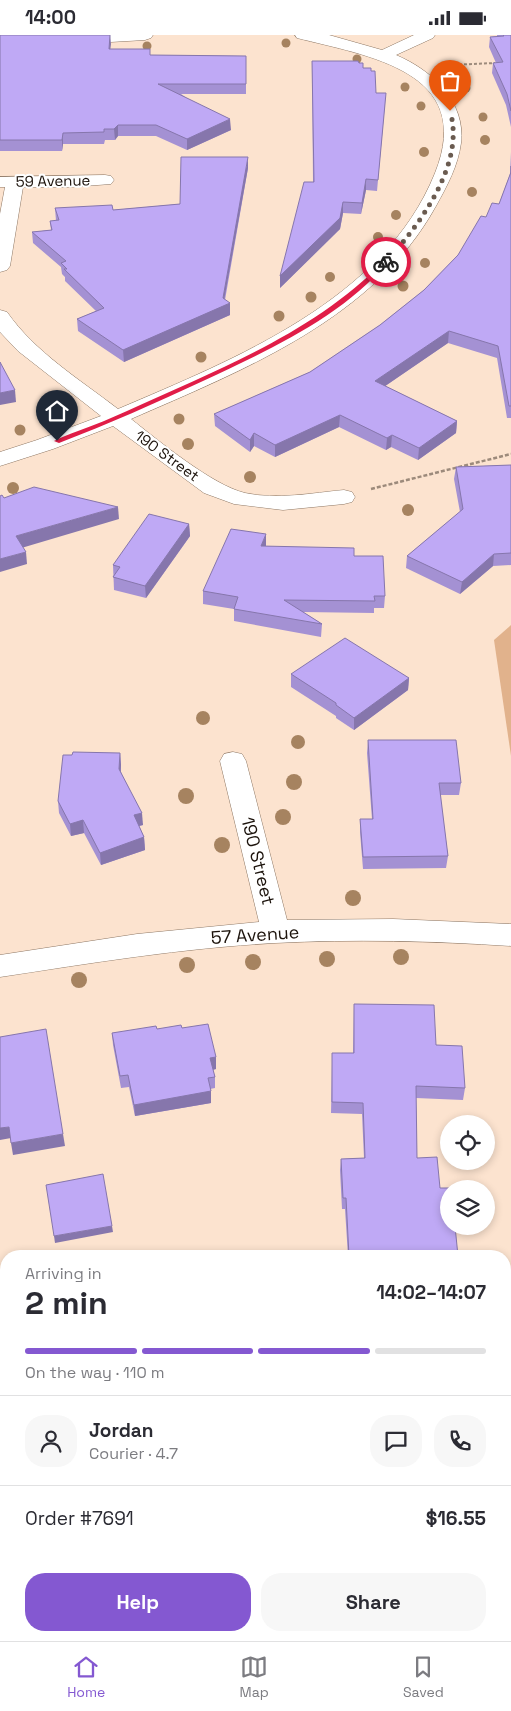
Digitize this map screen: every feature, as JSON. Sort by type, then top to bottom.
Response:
[{"type":"street","points":[[0,39],[76,39],[145,35]]},
{"type":"street","points":[[0,459],[73,436],[117,418],[245,359],[285,338],[319,317],[370,278],[387,261],[422,218],[449,161],[453,143],[452,119],[441,96],[429,81],[384,55],[359,46],[303,35]]},
{"type":"street","points":[[384,55],[427,35]]},
{"type":"street","name":"59 Avenue","points":[[8,182],[105,180]]},
{"type":"street","points":[[0,266],[8,182]]},
{"type":"street","name":"190 Street","points":[[0,316],[8,330],[25,347],[212,488],[242,499],[283,503],[344,497]]},
{"type":"street","name":"190 Street","points":[[233,761],[276,932]]},
{"type":"street","name":"57 Avenue","points":[[0,967],[127,946],[276,932],[374,930],[511,935]]},
{"type":"path","points":[[441,66],[501,63]]},
{"type":"path","points":[[344,497],[392,483],[511,454]]},
{"type":"shaded area","points":[[511,625],[511,756],[494,640]]},
{"type":"building","points":[[0,35],[110,35],[109,49],[150,49],[150,55],[246,56],[246,84],[158,84],[230,119],[187,139],[156,125],[118,125],[114,129],[104,129],[104,132],[63,133],[62,140],[0,140]]},
{"type":"building","points":[[511,35],[511,111],[507,94],[493,63],[503,62],[490,37]]},
{"type":"building","points":[[312,61],[358,61],[363,63],[363,68],[371,68],[371,71],[375,71],[376,93],[386,93],[378,180],[366,179],[362,203],[343,202],[340,218],[280,276],[304,182],[314,182]]},
{"type":"building","points":[[181,157],[248,157],[223,298],[230,303],[123,350],[77,319],[104,308],[64,269],[67,269],[61,263],[66,261],[32,232],[52,230],[50,221],[59,220],[55,208],[112,205],[113,210],[180,204]]},
{"type":"building","points":[[511,172],[511,406],[509,406],[498,346],[449,331],[375,381],[457,421],[419,448],[392,435],[387,438],[340,415],[275,445],[254,433],[250,440],[214,414],[310,372],[380,325],[424,290],[458,255],[481,216],[486,217],[492,203],[499,204]]},
{"type":"building","points":[[0,362],[15,390],[0,393]]},
{"type":"building","points":[[511,465],[511,553],[494,554],[462,582],[407,556],[463,509],[456,467]]},
{"type":"building","points":[[34,487],[118,507],[16,536],[26,552],[0,559],[0,496],[2,495],[4,498]]},
{"type":"building","points":[[149,514],[189,524],[145,586],[113,577],[120,567],[113,565]]},
{"type":"building","points":[[231,529],[266,534],[261,546],[354,548],[354,556],[383,556],[385,596],[374,596],[375,601],[284,600],[322,624],[234,609],[238,597],[203,591]]},
{"type":"building","points":[[345,638],[409,678],[354,718],[336,705],[336,703],[291,674]]},
{"type":"building","points":[[368,740],[456,740],[461,783],[439,783],[448,856],[363,857],[360,819],[373,819]]},
{"type":"building","points":[[73,752],[120,753],[119,769],[142,813],[134,815],[144,837],[100,853],[83,820],[70,824],[58,801],[63,755],[72,755]]},
{"type":"building","points":[[354,1004],[434,1005],[436,1045],[462,1046],[465,1088],[416,1086],[417,1158],[437,1157],[440,1188],[440,1235],[456,1235],[457,1250],[349,1250],[346,1198],[343,1198],[341,1159],[365,1158],[363,1103],[332,1102],[332,1053],[354,1053]]},
{"type":"building","points":[[208,1024],[216,1057],[210,1058],[215,1077],[208,1078],[211,1091],[134,1105],[128,1075],[120,1076],[112,1033],[156,1026],[157,1029],[181,1025],[182,1028]]},
{"type":"building","points":[[46,1029],[63,1134],[11,1143],[9,1127],[0,1128],[0,1037]]},
{"type":"building","points":[[103,1174],[112,1226],[54,1236],[46,1185]]},
{"type":"way so far","points":[[386,262],[422,218],[449,161],[453,143],[450,111]]},
{"type":"route","points":[[57,441],[117,418],[245,359],[285,338],[348,296],[386,262]]}]
